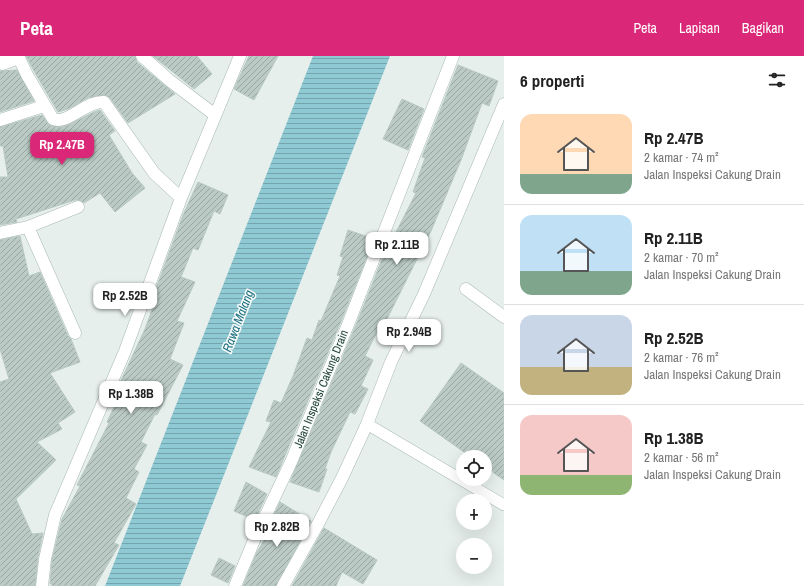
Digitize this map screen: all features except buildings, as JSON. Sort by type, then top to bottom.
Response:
[{"type":"street","points":[[0,56],[3,64],[19,58],[44,106],[53,119],[57,121],[62,120],[82,108],[100,101],[104,102],[154,173],[181,198]]},
{"type":"street","points":[[142,56],[168,80],[215,115]]},
{"type":"street","points":[[42,586],[45,559],[55,515],[125,351],[181,198],[240,56]]},
{"type":"street","name":"Jalan Inspeksi Cakung Drain","points":[[236,586],[255,538],[291,462],[343,337],[453,56]]},
{"type":"street","points":[[282,586],[319,522],[342,478],[367,424],[391,362],[424,294],[504,104]]},
{"type":"street","points":[[0,120],[44,106]]},
{"type":"street","points":[[0,233],[28,227],[78,207]]},
{"type":"street","points":[[28,227],[75,333]]},
{"type":"street","points":[[466,289],[504,317]]},
{"type":"lane","points":[[367,424],[504,504]]},
{"type":"water","name":"Rawa Malang","points":[[313,56],[390,56],[180,586],[105,586]]}]
